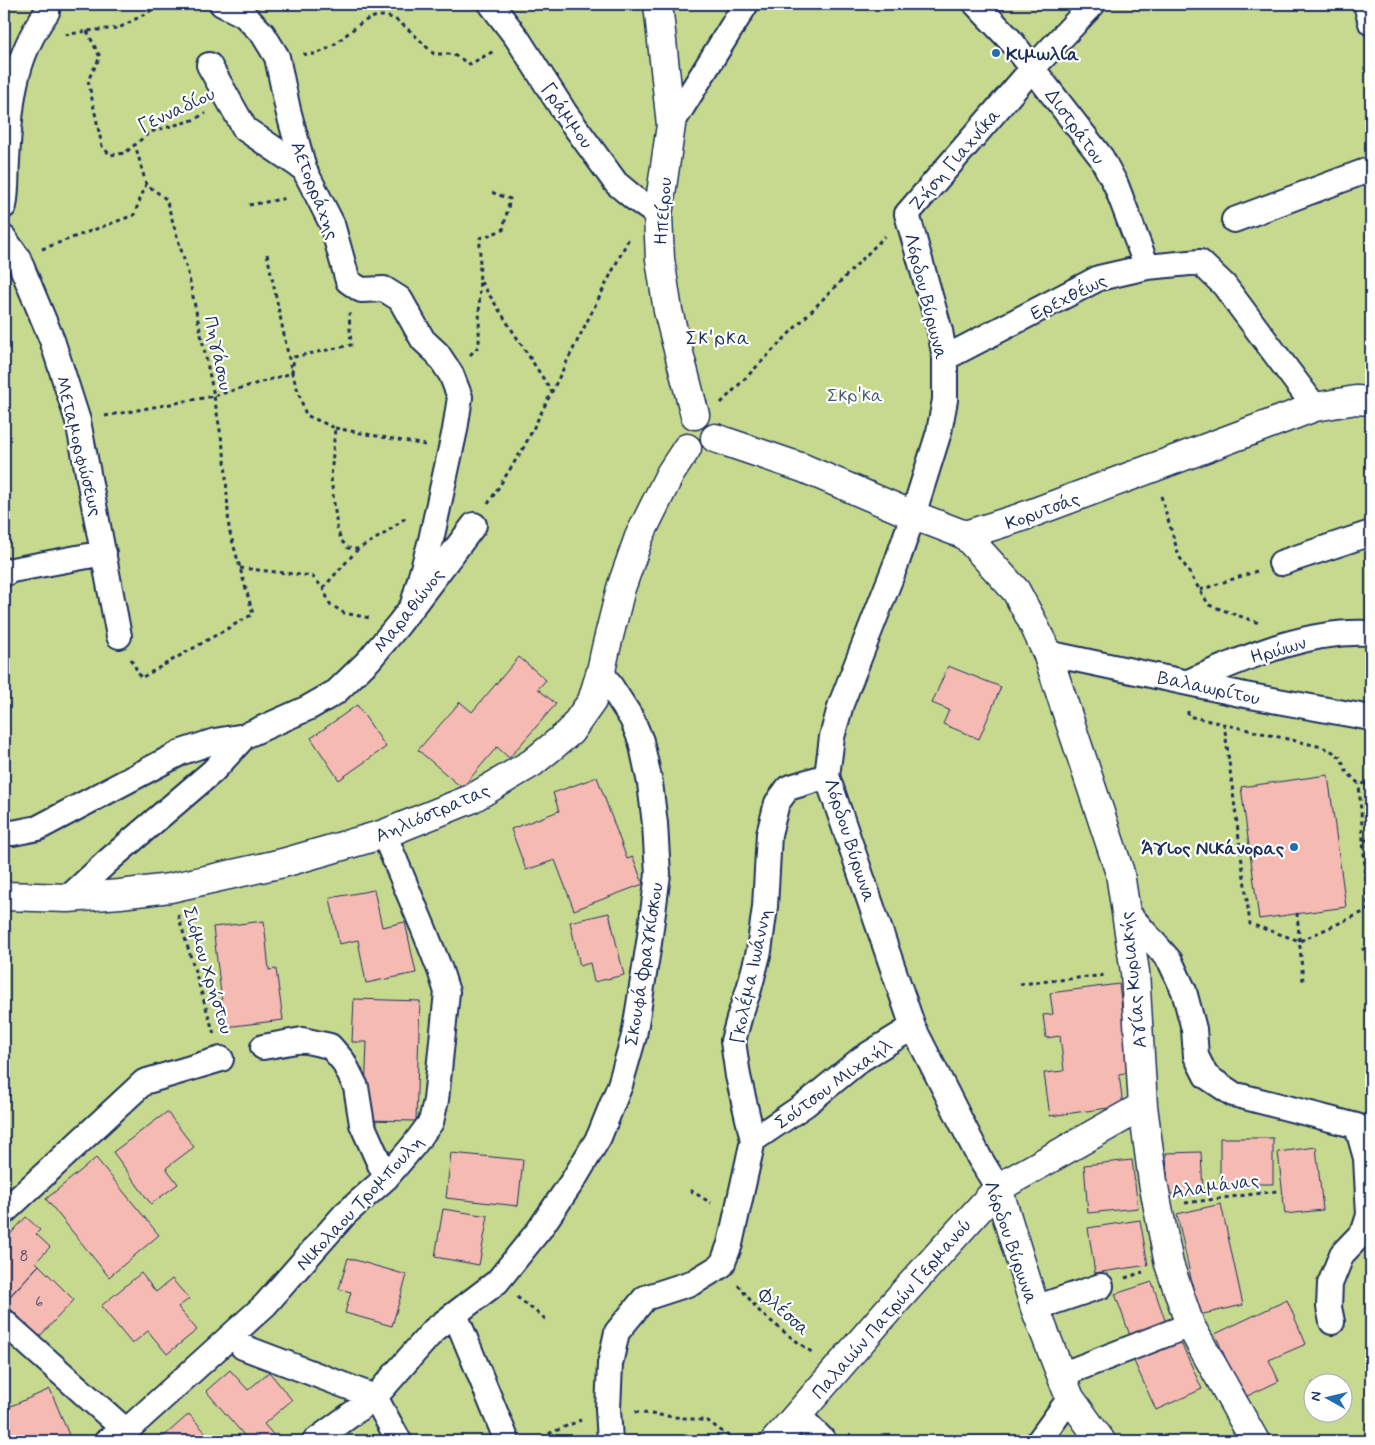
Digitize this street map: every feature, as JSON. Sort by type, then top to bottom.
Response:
[{"type":"street","name":"Αετορράχης","points":[[222,4],[244,15],[263,34],[277,57],[288,110],[304,169],[314,193],[332,224],[348,281]]},
{"type":"street","name":"Γράμμου","points":[[491,4],[516,38],[565,113],[616,183],[658,215]]},
{"type":"street","name":"Ηπείρου","points":[[658,4],[671,125],[658,215],[660,260],[668,311],[706,424]]},
{"type":"street","points":[[671,125],[746,4]]},
{"type":"street","name":"Διστράτου","points":[[976,4],[1012,42],[1101,157],[1116,185],[1146,267]]},
{"type":"street","name":"Ζήση Γιαχνίκα","points":[[907,214],[1033,68],[1093,4]]},
{"type":"street","points":[[1366,4],[1371,23]]},
{"type":"street","points":[[4,206],[10,107],[18,69],[42,19]]},
{"type":"street","points":[[209,65],[246,129],[304,169]]},
{"type":"street","points":[[1234,220],[1371,169]]},
{"type":"street","name":"Λόρδου Βύρωνα","points":[[907,214],[940,331],[945,358],[945,400],[938,432],[898,560],[841,704],[832,737],[827,776],[913,1027],[979,1156],[998,1188],[1035,1308],[1066,1387],[1101,1441]]},
{"type":"street","name":"Μεταμορφώσεως","points":[[4,238],[18,258],[52,340],[78,421],[119,636]]},
{"type":"street","name":"Ερεχθέως","points":[[945,358],[1098,278],[1146,267],[1200,262],[1224,285],[1315,407]]},
{"type":"street","points":[[348,281],[361,290],[384,290],[400,299],[423,340],[437,353],[451,374],[460,397],[455,430],[431,540],[405,616]]},
{"type":"street","name":"Κορυτσάς","points":[[965,535],[1011,521],[1154,469],[1315,407],[1356,400],[1371,400]]},
{"type":"street","name":"Αηλιόστρατας","points":[[4,896],[68,898],[120,894],[170,888],[283,863],[384,834],[471,799],[532,764],[570,732],[592,701],[621,588],[639,537],[670,474],[686,448],[680,437],[681,425],[690,417],[706,424]]},
{"type":"street","points":[[706,424],[803,468],[965,535]]},
{"type":"street","name":"Μαραθώνος","points":[[4,832],[13,833],[38,828],[182,752],[216,741],[245,736],[308,708],[336,692],[369,660],[474,525]]},
{"type":"street","points":[[1281,563],[1371,533]]},
{"type":"street","name":"Αγίας Κυριακής","points":[[965,535],[1016,591],[1047,653],[1120,873],[1135,972],[1143,1106],[1157,1207],[1169,1264],[1190,1326],[1255,1441]]},
{"type":"street","points":[[4,574],[12,570],[104,553]]},
{"type":"street","name":"Ηρώων","points":[[1188,682],[1243,658],[1272,649],[1321,636],[1358,632],[1371,633]]},
{"type":"street","name":"Βαλαωρίτου","points":[[1047,653],[1245,695],[1371,718]]},
{"type":"street","name":"Σκουφά Φραγκίσκου","points":[[315,1441],[375,1397],[434,1330],[497,1282],[539,1230],[574,1179],[599,1137],[620,1085],[634,1036],[650,943],[658,874],[650,784],[641,741],[632,718],[601,671]]},
{"type":"street","points":[[68,898],[109,860],[213,771],[245,736]]},
{"type":"street","name":"Γκολέμα Ιωάννη","points":[[722,1265],[730,1244],[753,1140],[732,1041],[759,951],[766,907],[769,834],[777,803],[788,788],[827,776]]},
{"type":"street","name":"Νικολαου Τρομπουλη","points":[[117,1436],[265,1305],[345,1214],[386,1178],[431,1122],[436,1100],[447,992],[384,834]]},
{"type":"street","points":[[1126,911],[1170,961],[1184,991],[1194,1029],[1196,1056],[1206,1076],[1233,1094],[1357,1126],[1366,1158],[1369,1215],[1364,1231],[1342,1254],[1330,1284],[1329,1307],[1332,1322]]},
{"type":"street","name":"Σούτσου Μιχαήλ","points":[[753,1140],[806,1104],[861,1059],[913,1027]]},
{"type":"street","points":[[263,1047],[302,1040],[330,1046],[343,1062],[356,1087],[362,1124],[386,1178]]},
{"type":"street","points":[[4,1212],[144,1082],[221,1059]]},
{"type":"street","name":"Παλαιών Πατρών Γερμανού","points":[[775,1441],[998,1188],[1143,1106]]},
{"type":"street","points":[[610,1441],[608,1409],[610,1364],[617,1332],[645,1298],[694,1282],[722,1265]]},
{"type":"street","points":[[1035,1308],[1101,1286]]},
{"type":"street","points":[[455,1314],[507,1441]]},
{"type":"street","points":[[4,1322],[117,1436]]},
{"type":"street","points":[[1039,1441],[1066,1387],[1190,1326]]},
{"type":"street","points":[[243,1347],[375,1397],[399,1441]]},
{"type":"street","points":[[798,1414],[824,1441]]},
{"type":"path","points":[[42,19],[63,36],[87,31],[119,28],[163,4]]},
{"type":"path","points":[[299,50],[304,54],[318,54],[330,48],[366,20],[382,15],[396,20],[434,54],[452,54],[470,64],[516,38]]},
{"type":"path","points":[[18,258],[134,215],[146,184],[135,144],[125,153],[110,155],[102,146],[88,80],[100,57],[87,31]]},
{"type":"path","name":"Γενναδίου","points":[[135,144],[150,132],[193,120],[229,100]]},
{"type":"path","name":"Πηγάσου","points":[[142,678],[253,614],[229,528],[225,459],[214,396],[188,273],[166,199],[146,184]]},
{"type":"path","points":[[479,346],[480,238],[504,230],[510,200],[491,192]]},
{"type":"path","points":[[249,205],[314,193]]},
{"type":"path","name":"Ζήση Γιαχνίκα","points":[[706,424],[907,214]]},
{"type":"path","points":[[474,525],[524,447],[633,231],[658,215]]},
{"type":"path","points":[[267,254],[292,373],[306,415],[335,428],[406,441]]},
{"type":"path","points":[[292,373],[294,357],[351,345],[348,281]]},
{"type":"path","points":[[480,281],[552,393]]},
{"type":"path","points":[[78,421],[214,396],[292,373]]},
{"type":"path","points":[[335,428],[331,478],[337,528],[341,540],[348,548],[358,549]]},
{"type":"path","points":[[1154,469],[1179,556],[1209,605],[1264,625],[1272,649]]},
{"type":"path","points":[[323,588],[358,549],[384,534],[416,509],[438,506]]},
{"type":"path","points":[[1200,590],[1281,563]]},
{"type":"path","points":[[240,568],[312,576],[323,588],[330,604],[344,613],[405,616]]},
{"type":"path","points":[[1188,716],[1224,723],[1322,747],[1341,758],[1346,772],[1359,784],[1370,911],[1300,941],[1250,924],[1224,723]]},
{"type":"path","points":[[1359,784],[1371,783]]},
{"type":"path","points":[[1364,840],[1371,840]]},
{"type":"path","name":"Σιόμου Χρήστου","points":[[170,888],[221,1059]]},
{"type":"path","points":[[1297,913],[1303,981]]},
{"type":"path","points":[[1362,950],[1371,944]]},
{"type":"path","points":[[1020,984],[1135,972]]},
{"type":"path","name":"Αλαμάνας","points":[[1157,1207],[1277,1191]]},
{"type":"path","points":[[1101,1286],[1169,1264]]},
{"type":"path","name":"Φλέσσα","points":[[722,1265],[760,1312],[788,1335],[837,1369]]},
{"type":"path","points":[[497,1282],[548,1321]]},
{"type":"path","points":[[531,1441],[608,1409],[708,1420],[734,1441]]},
{"type":"green space","name":"Σκρ'κα","points":[[4,4],[1371,4],[1371,1441],[4,1441]]},
{"type":"building","points":[[519,657],[546,680],[538,689],[556,704],[509,758],[497,747],[462,788],[418,750],[460,702],[472,712]]},
{"type":"building","points":[[948,666],[1001,687],[979,739],[943,724],[949,710],[932,703]]},
{"type":"building","points":[[357,705],[386,747],[339,780],[311,738]]},
{"type":"building","name":"Άγιος Νικάνορας","points":[[1328,775],[1346,907],[1259,919],[1241,787]]},
{"type":"building","points":[[597,777],[627,859],[633,857],[643,884],[574,910],[555,860],[526,870],[511,829],[559,811],[553,793]]},
{"type":"building","points":[[374,890],[382,927],[405,922],[416,973],[366,983],[358,940],[339,944],[330,898]]},
{"type":"building","points":[[609,913],[624,975],[594,982],[590,963],[580,966],[570,922]]},
{"type":"building","points":[[264,921],[269,970],[276,969],[283,1020],[225,1027],[213,927]]},
{"type":"building","points":[[1119,984],[1130,1072],[1119,1074],[1123,1106],[1050,1116],[1044,1073],[1064,1071],[1060,1036],[1046,1038],[1043,1015],[1053,1014],[1050,993]]},
{"type":"building","points":[[354,999],[420,1001],[416,1121],[364,1120],[367,1042],[352,1042]]},
{"type":"building","points":[[167,1112],[194,1147],[166,1168],[178,1184],[151,1204],[113,1152]]},
{"type":"building","points":[[1220,1138],[1273,1138],[1273,1184],[1220,1184]]},
{"type":"building","points":[[1316,1147],[1323,1210],[1285,1214],[1278,1152]]},
{"type":"building","points":[[1201,1152],[1203,1193],[1168,1194],[1166,1153]]},
{"type":"building","points":[[451,1153],[523,1160],[518,1206],[446,1198]]},
{"type":"building","points":[[96,1158],[159,1235],[109,1277],[46,1199]]},
{"type":"building","points":[[1132,1160],[1138,1208],[1088,1213],[1084,1165]]},
{"type":"building","points":[[1221,1204],[1243,1305],[1199,1315],[1177,1214]]},
{"type":"building","points":[[443,1209],[488,1216],[479,1265],[435,1257]]},
{"type":"building","points":[[26,1217],[40,1230],[36,1234],[50,1247],[36,1262],[39,1265],[4,1303],[4,1241]]},
{"type":"building","points":[[1140,1220],[1148,1265],[1095,1273],[1088,1228]]},
{"type":"building","points":[[348,1258],[407,1275],[392,1326],[345,1313],[351,1292],[339,1289]]},
{"type":"building","points":[[39,1265],[74,1300],[39,1337],[4,1302]]},
{"type":"building","points":[[141,1273],[156,1292],[172,1279],[189,1299],[178,1307],[197,1330],[167,1354],[148,1331],[132,1344],[101,1306]]},
{"type":"building","points":[[1152,1282],[1167,1326],[1131,1338],[1115,1294]]},
{"type":"building","points":[[1287,1300],[1306,1344],[1269,1360],[1279,1381],[1243,1398],[1215,1334]]},
{"type":"building","points":[[1179,1338],[1202,1389],[1156,1410],[1133,1359]]},
{"type":"building","points":[[230,1370],[248,1390],[269,1372],[292,1400],[264,1424],[277,1439],[274,1441],[249,1441],[206,1391]]},
{"type":"building","points":[[50,1389],[69,1435],[55,1441],[4,1441],[4,1409]]},
{"type":"building","points":[[189,1414],[213,1441],[166,1441],[163,1437]]},
{"type":"place","name":"Κιμωλία","points":[[996,53]]},
{"type":"place","name":"Άγιος Νικάνορας","points":[[1294,847]]},
{"type":"district","name":"Σκ'ρκα","points":[[718,337]]}]
